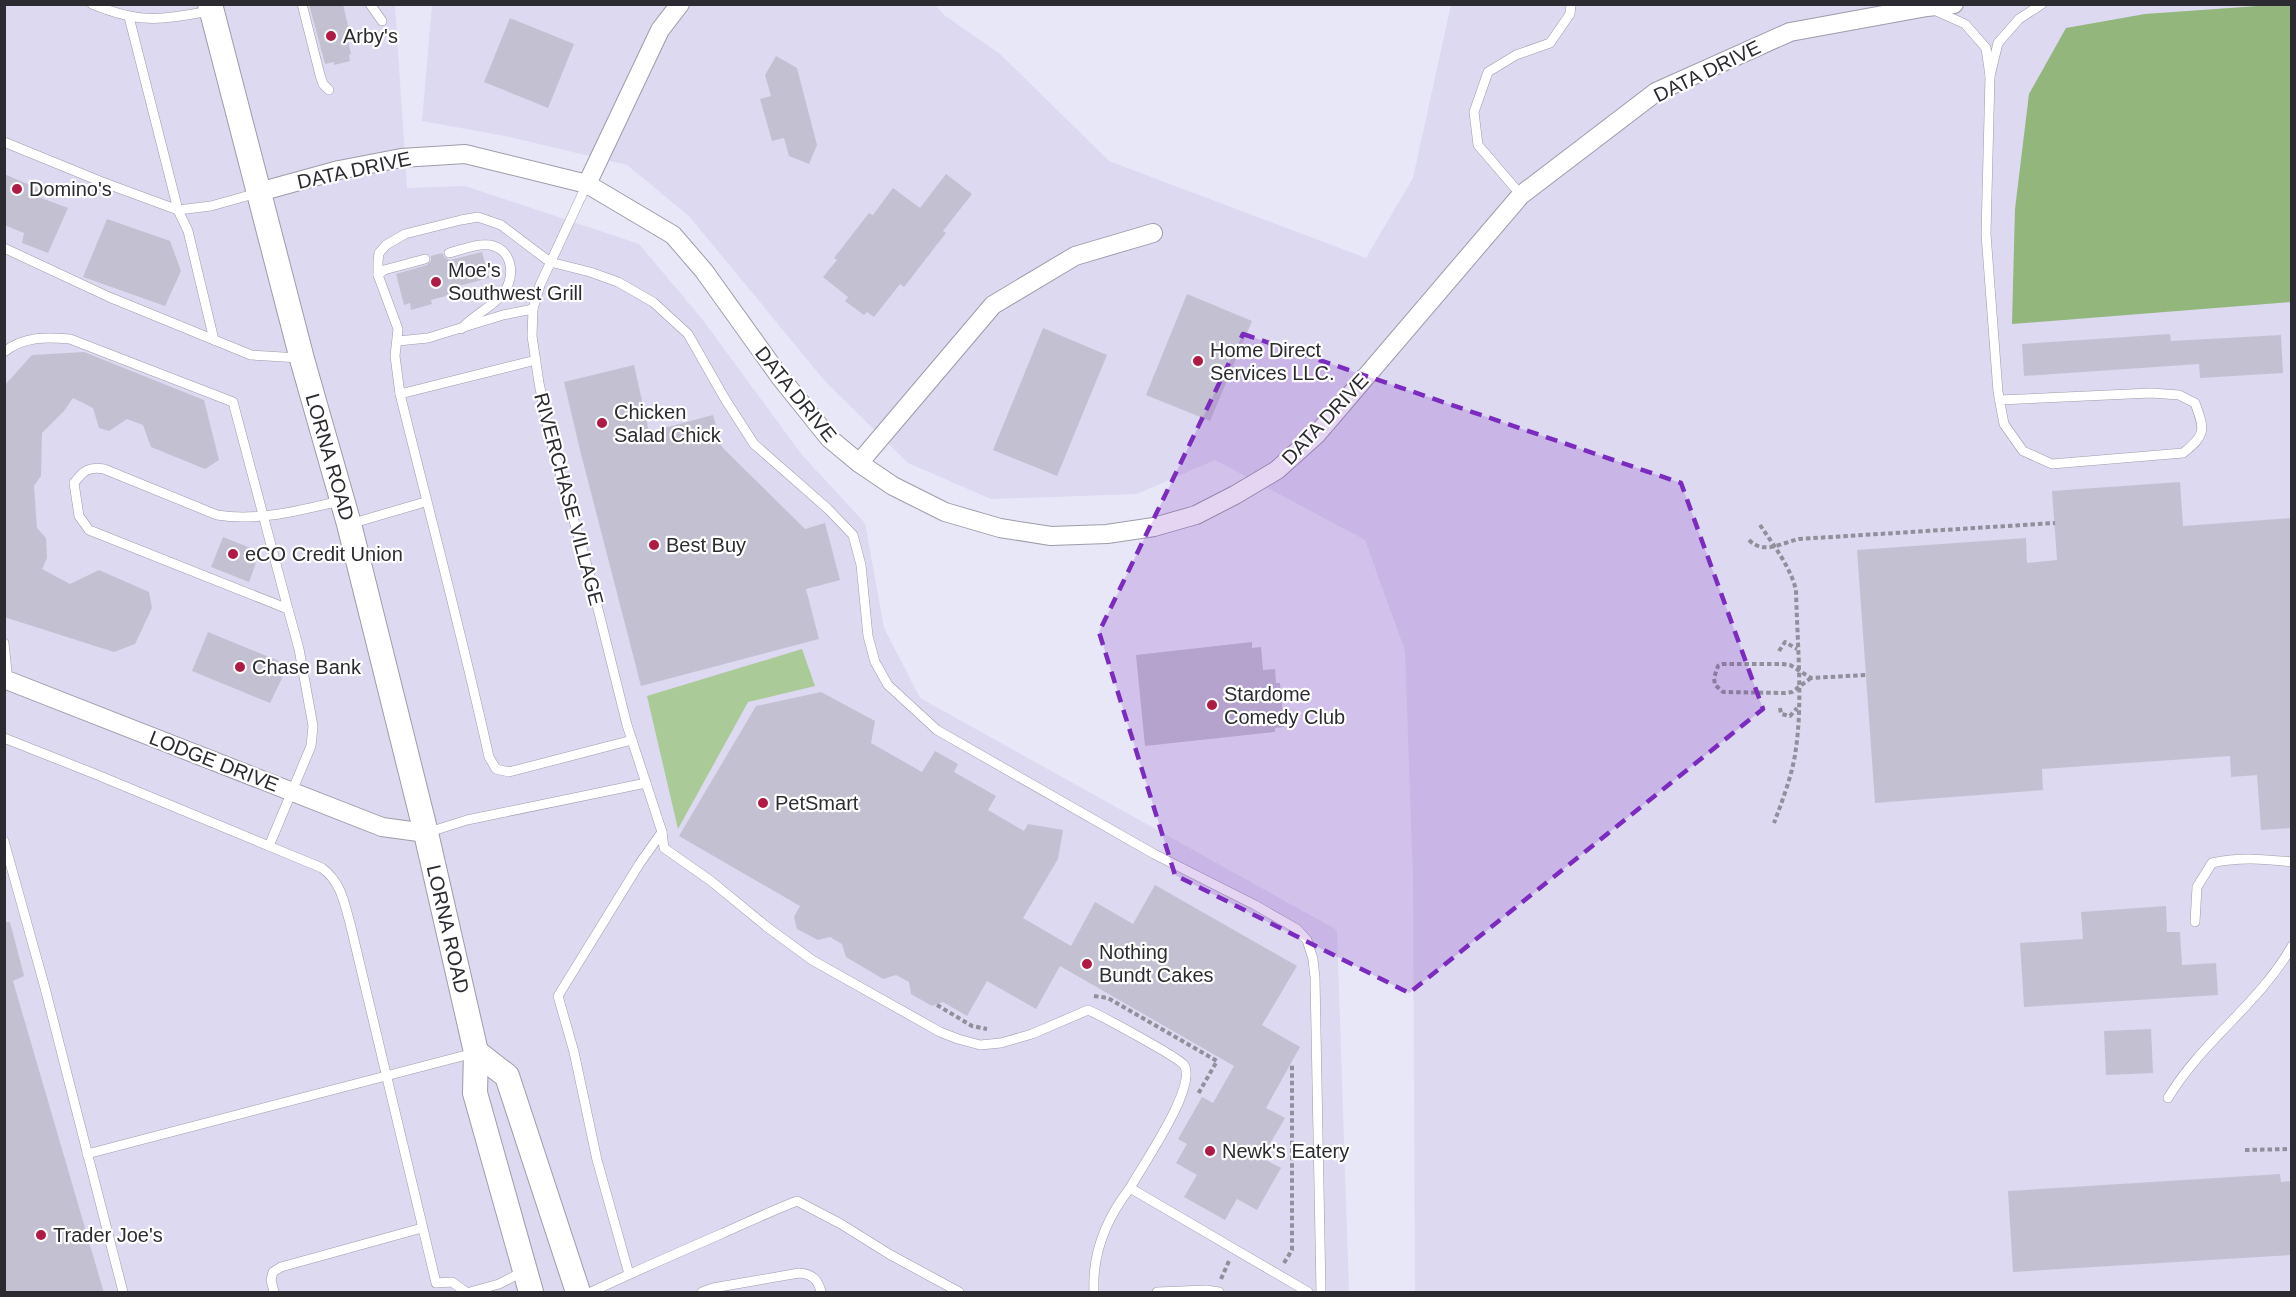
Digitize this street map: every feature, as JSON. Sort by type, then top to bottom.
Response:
[{"type":"street","points":[[587,184],[660,30],[680,4]]},
{"type":"street","name":"DATA DRIVE","points":[[259,192],[339,170],[401,158],[465,154],[587,184],[673,235],[704,271],[780,377],[829,438],[859,463],[893,486],[945,512],[1000,528],[1051,536],[1119,533],[1154,527],[1196,515],[1277,470],[1317,434],[1521,195],[1656,92],[1790,32],[1927,6],[1954,4]]},
{"type":"street","name":"LORNA ROAD","points":[[211,8],[302,359],[349,524],[426,833],[476,1052],[475,1093],[527,1282]]},
{"type":"street","points":[[859,463],[993,305],[1075,256],[1153,233]]},
{"type":"street","name":"LODGE DRIVE","points":[[6,680],[382,827],[426,833]]},
{"type":"street","points":[[476,1052],[507,1076],[578,1293]]},
{"type":"lane","points":[[92,4],[129,17],[151,20],[211,8]]},
{"type":"lane","points":[[302,4],[320,75],[323,84],[329,90]]},
{"type":"lane","points":[[370,4],[382,21]]},
{"type":"lane","points":[[1521,195],[1478,145],[1474,112],[1488,72],[1516,55],[1550,43],[1570,14],[1571,4]]},
{"type":"lane","points":[[1990,76],[1998,43],[2019,19],[2042,4]]},
{"type":"lane","points":[[1927,6],[1965,24],[1986,48],[1990,76],[1986,234],[2000,400],[2004,424],[2023,451],[2052,464],[2183,453],[2198,441],[2203,425],[2195,403],[2179,395],[2151,393],[2000,400]]},
{"type":"lane","points":[[129,17],[178,210],[188,231],[214,340]]},
{"type":"lane","points":[[4,142],[178,210],[211,206],[259,192]]},
{"type":"lane","name":"RIVERCHASE VILLAGE","points":[[587,184],[550,262],[533,309],[532,336],[551,441],[588,569],[632,740],[662,832],[664,848],[726,892],[767,927],[812,960],[940,1032],[980,1045],[1001,1042],[1032,1034],[1088,1010],[1171,1055],[1184,1065],[1188,1079],[1170,1120],[1099,1242],[1094,1293]]},
{"type":"lane","points":[[632,740],[509,772],[496,769],[489,757],[466,654],[425,502],[400,394],[395,356],[398,329],[378,274],[380,253],[386,245],[405,234],[478,217],[501,225],[550,262],[618,282],[653,302],[688,334],[754,444],[828,509],[853,536],[861,565],[868,636],[874,662],[888,685],[937,730],[1154,854],[1276,917],[1297,929],[1307,940],[1313,959],[1315,978],[1321,1293]]},
{"type":"lane","points":[[449,253],[489,245],[504,252],[511,267],[508,286],[501,296],[471,318],[461,329]]},
{"type":"lane","points":[[4,248],[109,297],[251,355],[302,359]]},
{"type":"lane","points":[[378,274],[384,270],[425,259]]},
{"type":"lane","points":[[398,341],[428,338],[503,315],[533,309]]},
{"type":"lane","points":[[4,352],[28,339],[51,337],[70,339],[233,402],[299,649],[313,726],[311,746],[269,846]]},
{"type":"lane","points":[[400,394],[536,360]]},
{"type":"lane","points":[[288,609],[89,530],[79,516],[74,483],[82,471],[94,467],[104,469],[216,515],[235,518],[264,516],[342,500]]},
{"type":"lane","points":[[349,524],[425,502]]},
{"type":"lane","points":[[4,643],[6,680]]},
{"type":"lane","points":[[4,738],[322,868],[331,875],[339,885],[350,923],[436,1283],[452,1282],[468,1293],[499,1284],[527,1282]]},
{"type":"lane","points":[[426,833],[467,820],[646,783]]},
{"type":"lane","points":[[629,1274],[597,1160],[574,1052],[558,996],[640,862],[662,832]]},
{"type":"lane","points":[[4,841],[47,995],[123,1293]]},
{"type":"lane","points":[[2195,922],[2197,887],[2212,862],[2232,859],[2268,859],[2292,862]]},
{"type":"lane","points":[[2168,1098],[2190,1065],[2280,966],[2292,946]]},
{"type":"lane","points":[[87,1154],[476,1052]]},
{"type":"lane","points":[[1130,1188],[1308,1293]]},
{"type":"lane","points":[[591,1293],[760,1215],[797,1201],[959,1293]]},
{"type":"lane","points":[[274,1293],[271,1280],[273,1272],[281,1267],[423,1228]]},
{"type":"lane","points":[[702,1293],[713,1288],[799,1273],[815,1278],[821,1293]]},
{"type":"lane","points":[[1157,1293],[1217,1292]]},
{"type":"path","points":[[1749,540],[1761,547],[1775,547],[1799,539],[2055,523]]},
{"type":"path","points":[[1760,525],[1792,576],[1796,590],[1798,688],[1796,750],[1784,799],[1774,823]]},
{"type":"path","points":[[1779,651],[1785,642],[1797,649]]},
{"type":"path","points":[[1811,678],[1797,669],[1782,664],[1722,664],[1715,670],[1714,678],[1715,685],[1723,692],[1785,693],[1792,692],[1811,678],[1866,675]]},
{"type":"path","points":[[1780,708],[1781,714],[1790,716],[1798,706]]},
{"type":"path","points":[[2245,1150],[2292,1149]]},
{"type":"path","points":[[1217,1292],[1234,1250]]},
{"type":"highlighted area","points":[[1243,334],[1681,483],[1763,709],[1409,993],[1175,875],[1099,632]]},
{"type":"shaded area","points":[[5,5],[395,5],[407,188],[465,186],[639,244],[702,319],[802,455],[865,523],[884,628],[920,698],[1337,930],[1349,1292],[5,1292]]},
{"type":"shaded area","points":[[432,5],[935,5],[944,15],[1000,54],[1109,161],[1366,258],[1413,178],[1451,5],[2291,5],[2291,1292],[1415,1292],[1413,881],[1405,651],[1365,540],[1215,460],[1137,494],[991,499],[908,463],[824,380],[689,216],[627,165],[510,137],[422,121]]},
{"type":"green space","points":[[2291,5],[2291,302],[2012,324],[2015,209],[2029,94],[2066,28],[2145,14]]},
{"type":"green space","points":[[802,649],[815,686],[748,702],[678,829],[647,696]]},
{"type":"building","name":"Arby's","points":[[309,4],[343,4],[349,30],[346,31],[351,54],[349,55],[350,61],[334,65],[334,62],[325,64]]},
{"type":"building","points":[[510,18],[574,44],[548,108],[484,82]]},
{"type":"building","points":[[776,56],[797,68],[817,145],[809,164],[789,156],[784,138],[772,141],[760,99],[771,96],[765,75]]},
{"type":"building","points":[[4,174],[39,189],[36,196],[68,208],[48,253],[22,243],[24,233],[4,225]]},
{"type":"building","points":[[946,174],[972,194],[943,231],[946,233],[904,287],[900,284],[874,317],[867,312],[864,315],[845,301],[848,297],[823,277],[837,260],[834,258],[869,213],[873,215],[893,188],[920,208]]},
{"type":"building","points":[[107,219],[170,241],[181,271],[165,306],[83,277]]},
{"type":"building","name":"Moe's Southwest Grill","points":[[482,252],[489,278],[459,286],[461,292],[431,300],[432,304],[411,310],[410,303],[404,305],[396,274],[427,265],[431,261],[431,256],[442,253],[450,260]]},
{"type":"building","points":[[1187,294],[1252,321],[1210,421],[1146,395]]},
{"type":"building","points":[[1043,328],[1107,355],[1057,476],[993,450]]},
{"type":"building","points":[[2170,334],[2171,341],[2281,335],[2283,373],[2200,378],[2199,364],[2024,376],[2022,344]]},
{"type":"building","points":[[84,352],[204,400],[219,460],[205,469],[151,447],[143,425],[127,419],[109,431],[99,428],[93,408],[73,398],[64,411],[42,433],[41,476],[34,486],[37,528],[46,538],[47,558],[42,569],[70,584],[99,570],[149,592],[152,608],[135,644],[114,652],[4,617],[4,386],[32,355]]},
{"type":"building","points":[[634,365],[649,432],[713,415],[722,447],[805,529],[825,523],[840,580],[806,589],[819,639],[641,686],[564,382]]},
{"type":"building","points":[[2180,482],[2183,526],[2292,518],[2292,828],[2261,830],[2257,775],[2231,777],[2230,756],[2042,769],[2043,790],[1875,803],[1857,550],[2026,538],[2027,563],[2057,560],[2052,491]]},
{"type":"building","name":"eCO Credit Union","points":[[223,537],[253,549],[249,559],[256,563],[249,582],[211,567]]},
{"type":"building","name":"Chase Bank","points":[[208,632],[286,664],[286,670],[270,703],[192,671]]},
{"type":"building","name":"Stardome Comedy Club","points":[[1252,642],[1252,648],[1261,647],[1263,670],[1275,669],[1276,683],[1280,683],[1284,727],[1275,728],[1275,732],[1145,746],[1136,655]]},
{"type":"building","points":[[821,692],[875,721],[871,743],[922,772],[935,751],[958,764],[954,772],[996,796],[988,810],[1024,831],[1028,824],[1063,830],[1058,859],[1023,918],[1071,946],[1095,902],[1133,924],[1155,885],[1297,966],[1262,1025],[1300,1047],[1266,1108],[1285,1118],[1262,1158],[1281,1168],[1257,1210],[1237,1199],[1225,1220],[1184,1197],[1197,1175],[1176,1163],[1187,1144],[1178,1139],[1202,1097],[1213,1103],[1234,1066],[1060,966],[1036,1009],[987,981],[967,1016],[943,1002],[932,1006],[911,994],[909,982],[896,975],[883,979],[846,957],[842,944],[830,937],[818,940],[797,929],[794,917],[800,906],[679,836],[756,706]]},
{"type":"building","points":[[2166,906],[2167,932],[2180,932],[2182,965],[2216,963],[2218,995],[2024,1007],[2020,943],[2083,939],[2081,912]]},
{"type":"building","points":[[4,922],[10,922],[24,976],[13,981],[104,1293],[4,1293]]},
{"type":"building","points":[[2151,1029],[2153,1073],[2106,1075],[2104,1031]]},
{"type":"building","points":[[2280,1174],[2281,1182],[2292,1181],[2292,1255],[2013,1272],[2008,1191]]},
{"type":"place","name":"Arby's","points":[[331,36]]},
{"type":"place","name":"Domino's","points":[[17,189]]},
{"type":"place","name":"Moe's Southwest Grill","points":[[436,282]]},
{"type":"place","name":"Home Direct Services LLC.","points":[[1198,361]]},
{"type":"place","name":"Chicken Salad Chick","points":[[602,423]]},
{"type":"place","name":"Best Buy","points":[[654,545]]},
{"type":"place","name":"eCO Credit Union","points":[[233,554]]},
{"type":"place","name":"Chase Bank","points":[[240,667]]},
{"type":"place","name":"Stardome Comedy Club","points":[[1212,705]]},
{"type":"place","name":"PetSmart","points":[[763,803]]},
{"type":"place","name":"Nothing Bundt Cakes","points":[[1087,964]]},
{"type":"place","name":"Newk's Eatery","points":[[1210,1151]]},
{"type":"place","name":"Trader Joe's","points":[[41,1235]]}]
